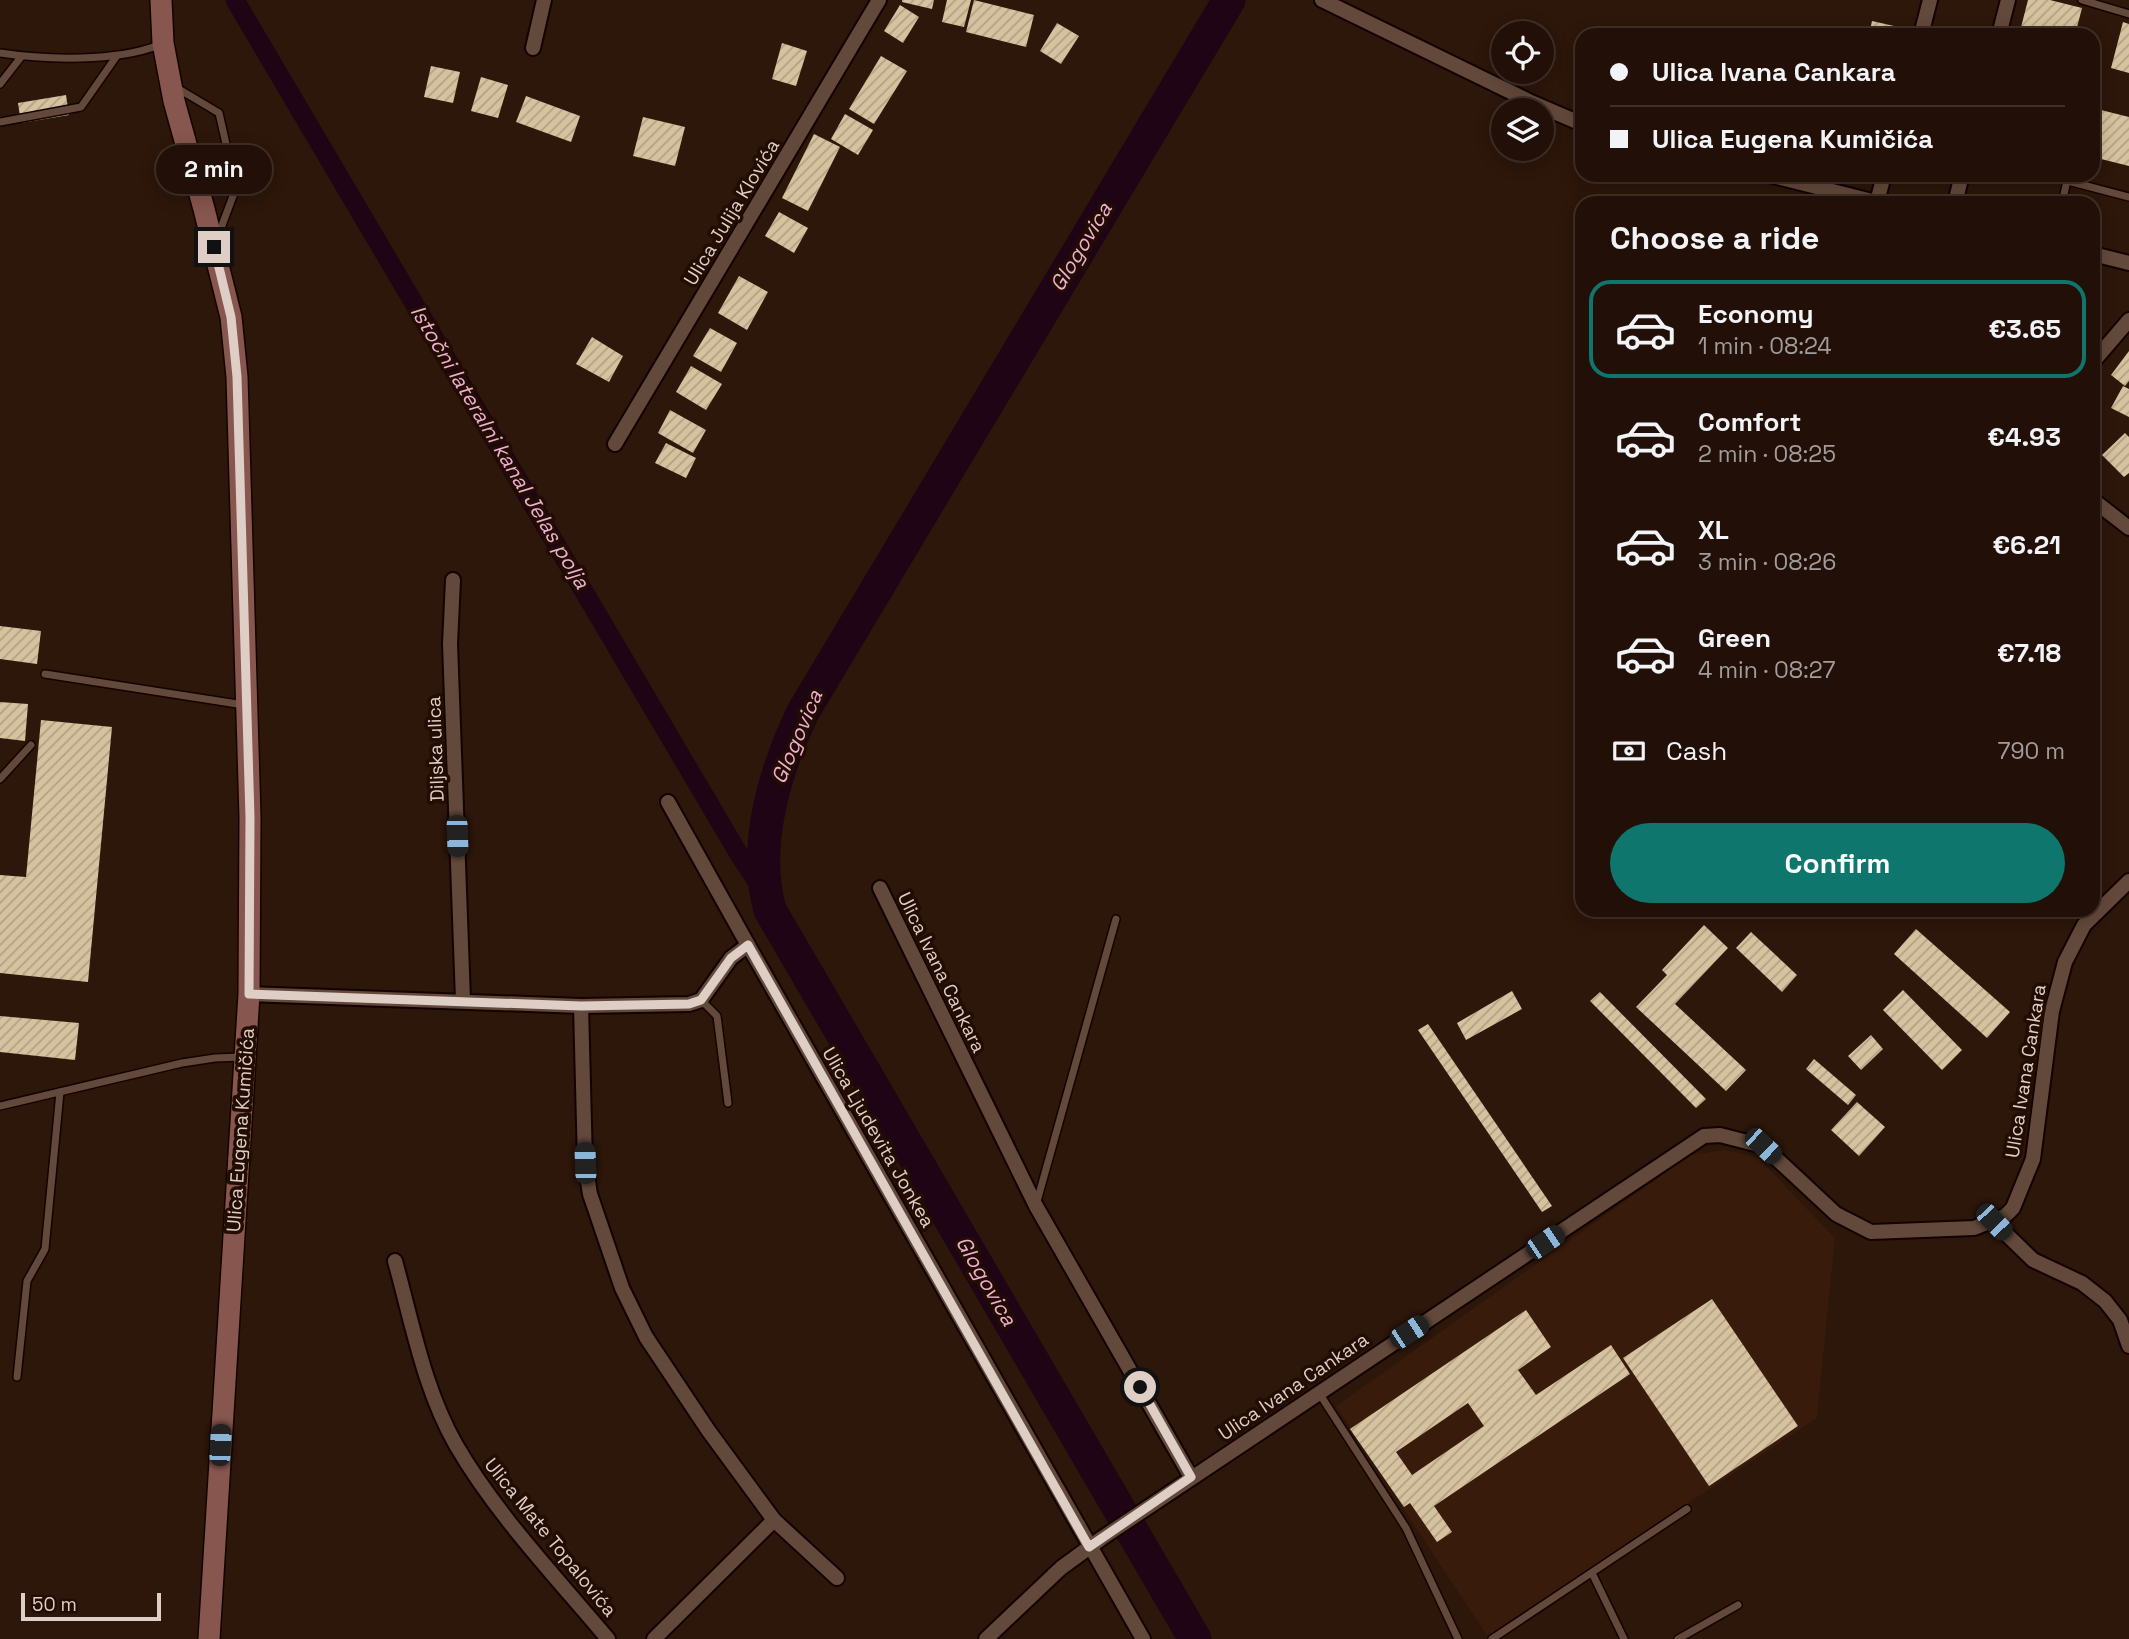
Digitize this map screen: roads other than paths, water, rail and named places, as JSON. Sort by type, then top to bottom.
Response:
[{"type":"main road","name":"Ulica Eugena Kumičića","points":[[161,0],[163,44],[170,85],[231,317],[237,377],[247,706],[250,817],[249,994],[209,1639]]},
{"type":"street","points":[[533,48],[544,0]]},
{"type":"street","name":"Ulica Julija Klovića","points":[[615,444],[879,0]]},
{"type":"street","points":[[1322,0],[1575,121]]},
{"type":"street","points":[[1923,28],[1930,0]]},
{"type":"street","points":[[2001,28],[2008,0]]},
{"type":"street","points":[[1796,182],[1852,196]]},
{"type":"street","points":[[2100,256],[2129,262]]},
{"type":"street","points":[[2100,354],[2129,320]]},
{"type":"street","points":[[2100,505],[2129,528]]},
{"type":"street","name":"Diljska ulica","points":[[453,580],[450,644],[463,1000]]},
{"type":"street","name":"Ulica Ljudevita Jonkea","points":[[668,802],[1143,1639]]},
{"type":"street","name":"Ulica Ivana Cankara","points":[[2100,909],[2129,881]]},
{"type":"street","name":"Ulica Ivana Cankara","points":[[880,888],[1036,1206],[1191,1477]]},
{"type":"street","name":"Ulica Ivana Cankara","points":[[986,1639],[1033,1593],[1089,1547],[1704,1136],[1720,1135],[1763,1146],[1836,1214],[1871,1232],[1973,1228],[2005,1216],[2013,1208],[2033,1159],[2052,1012],[2065,962],[2084,925],[2092,917]]},
{"type":"street","points":[[249,994],[581,1006],[674,1006],[701,1000],[731,958],[748,945]]},
{"type":"street","points":[[581,1006],[585,1163],[590,1194],[622,1288],[646,1337],[708,1430],[774,1520],[837,1578]]},
{"type":"street","points":[[1994,1222],[2033,1260],[2082,1283],[2105,1301],[2120,1320],[2129,1346]]},
{"type":"street","name":"Ulica Mate Topalovića","points":[[395,1261],[428,1380],[455,1443],[488,1493],[608,1639]]},
{"type":"street","points":[[654,1639],[774,1520]]},
{"type":"lane","points":[[2082,0],[2129,14]]},
{"type":"lane","points":[[0,53],[21,57],[116,57],[140,53],[163,44]]},
{"type":"lane","points":[[0,84],[21,57]]},
{"type":"lane","points":[[0,122],[81,107],[116,57]]},
{"type":"lane","points":[[170,85],[219,113],[236,188],[214,247]]},
{"type":"lane","points":[[2071,182],[2129,197]]},
{"type":"lane","points":[[45,674],[247,706]]},
{"type":"lane","points":[[0,779],[31,746]]},
{"type":"lane","points":[[1036,1206],[1116,919]]},
{"type":"lane","points":[[701,1000],[717,1016],[728,1103]]},
{"type":"lane","points":[[0,1106],[182,1063],[244,1057]]},
{"type":"lane","points":[[17,1377],[27,1281],[45,1249],[60,1092]]},
{"type":"lane","points":[[1318,1392],[1406,1528],[1458,1639]]},
{"type":"lane","points":[[1492,1639],[1686,1509]]},
{"type":"lane","points":[[1592,1573],[1624,1639]]},
{"type":"lane","points":[[1678,1639],[1738,1605]]},
{"type":"waterway","name":"Istočni lateralni kanal Jelas polja","points":[[235,0],[740,856],[766,895]]},
{"type":"waterway","name":"Glogovica","points":[[1195,1639],[770,910],[764,860],[769,809],[783,758],[803,712],[1229,0]]}]
